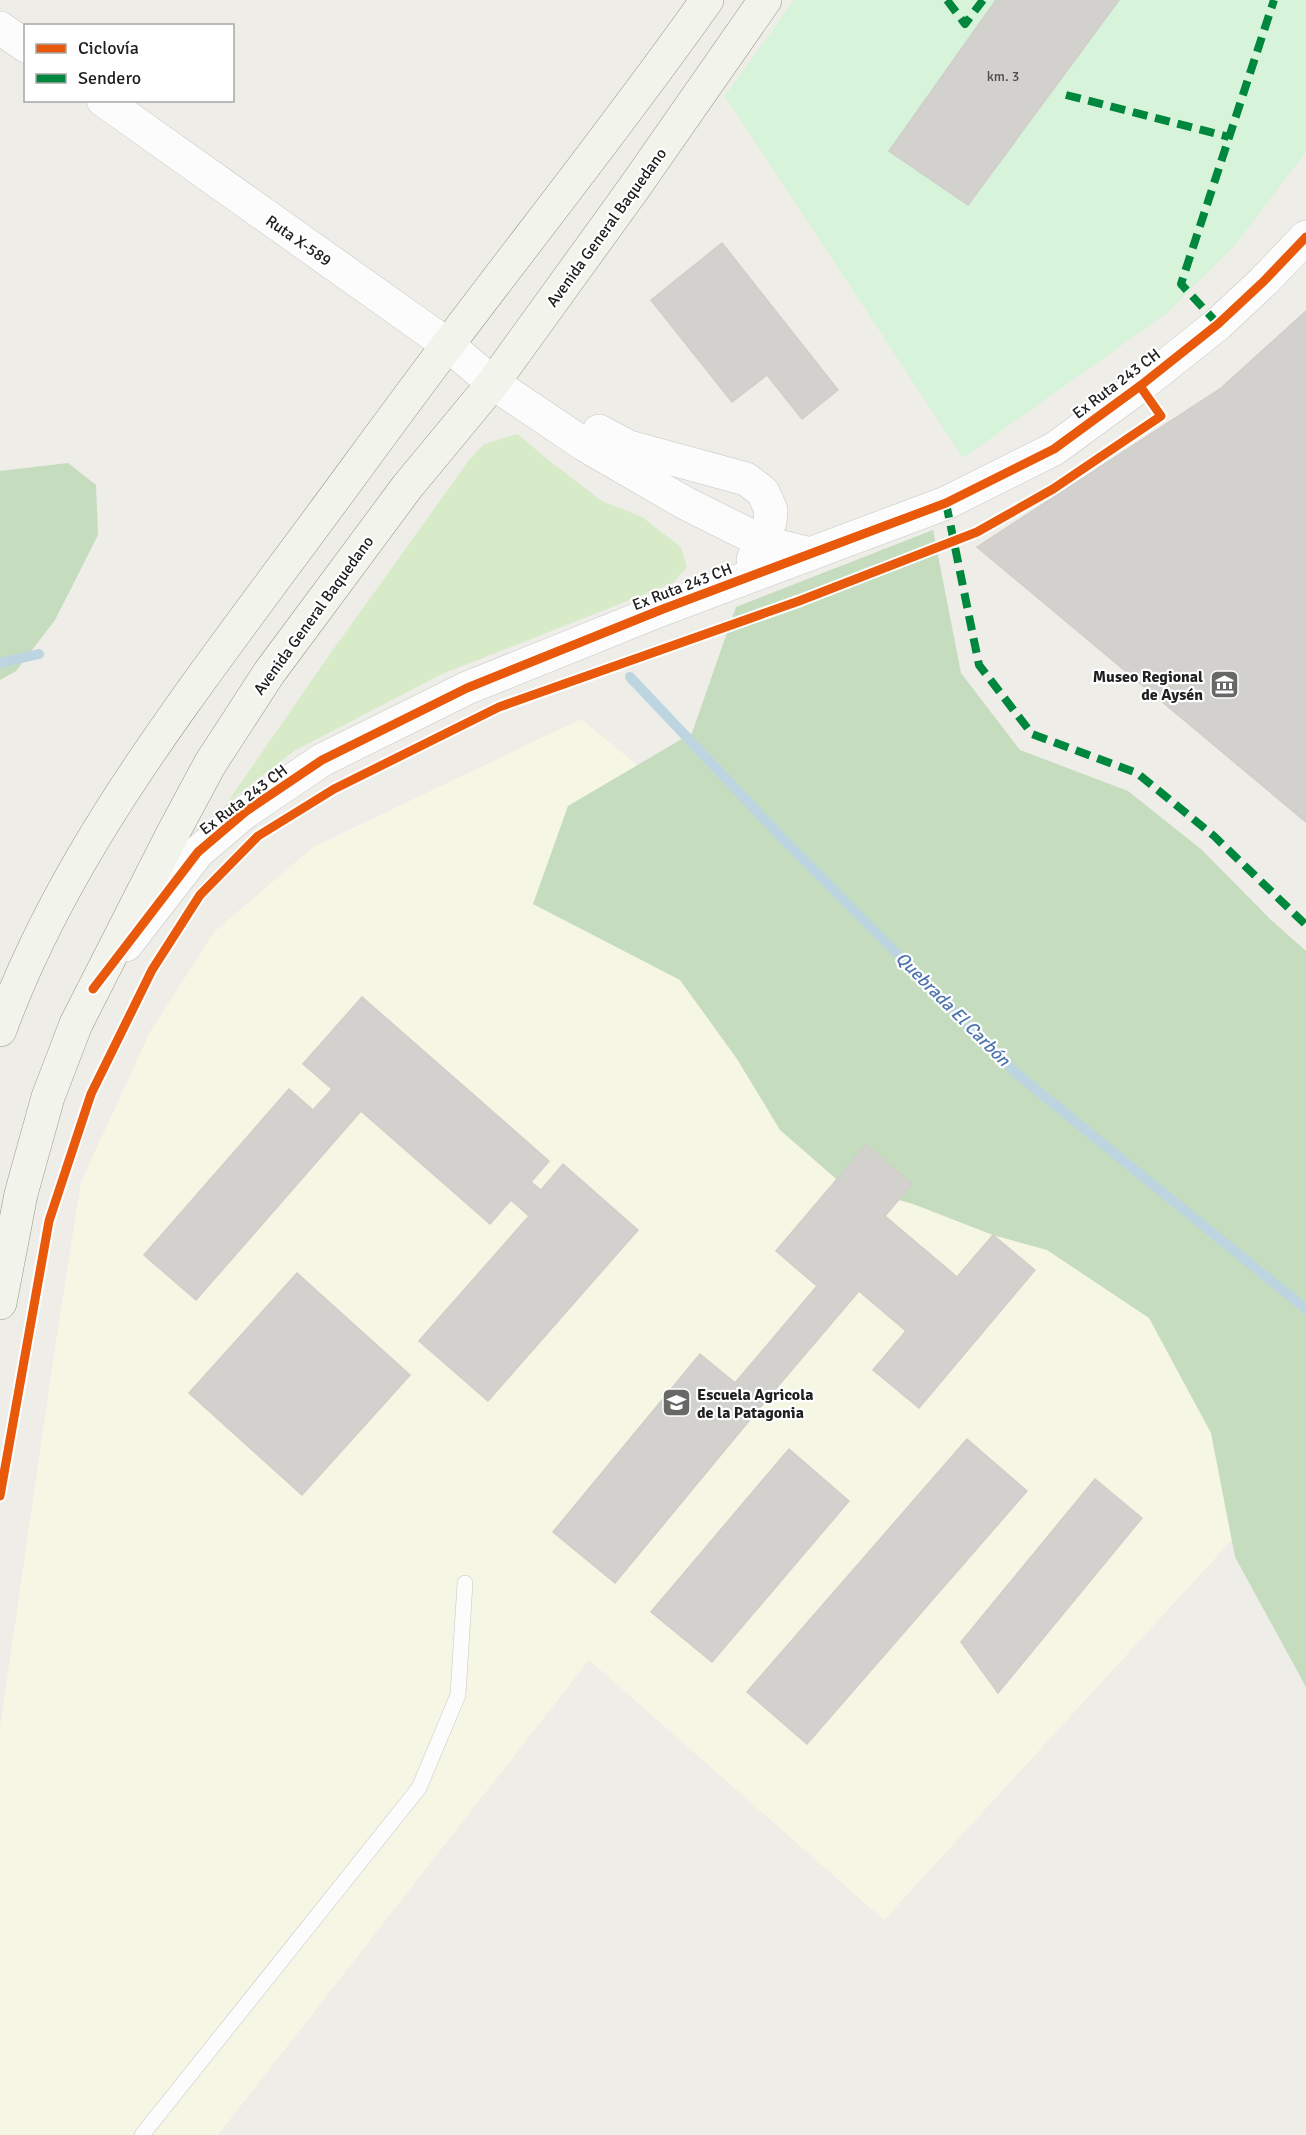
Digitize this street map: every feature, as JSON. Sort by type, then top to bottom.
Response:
[{"type":"main road","name":"Avenida General Baquedano","points":[[0,1303],[21,1194],[48,1097],[76,1024],[210,764],[269,673],[394,504],[494,383],[765,0]]},
{"type":"main road","points":[[0,1030],[16,984],[68,883],[122,794],[176,712],[697,8]]},
{"type":"street","points":[[0,28],[24,45]]},
{"type":"street","name":"Ruta X-589","points":[[106,102],[448,345],[494,383]]},
{"type":"street","name":"Ex Ruta 243 CH","points":[[93,990],[198,852],[245,813],[322,760],[467,688],[743,579],[946,503],[1054,448],[1140,386],[1218,324],[1306,237]]},
{"type":"street","points":[[494,383],[558,410],[630,447],[746,478],[763,492],[771,510],[770,522],[762,542],[743,579]]},
{"type":"street","points":[[494,383],[585,445],[685,502],[762,542],[810,554]]},
{"type":"lane","points":[[142,2135],[419,1788],[458,1695],[465,1583]]},
{"type":"shaded area","name":"Escuela Agricola de la Patagonia","points":[[581,719],[1306,1311],[1306,1459],[884,1920],[589,1660],[218,2135],[0,2135],[0,1728],[81,1182],[150,1032],[214,932],[313,847]]},
{"type":"green space","points":[[794,0],[1306,0],[1306,152],[1235,245],[1167,313],[963,458],[725,96]]},
{"type":"green space","points":[[518,434],[602,501],[642,517],[681,547],[687,567],[673,583],[442,674],[294,751],[227,803],[469,460],[484,444]]},
{"type":"green space","points":[[68,463],[96,485],[98,535],[55,620],[16,671],[0,680],[0,471]]},
{"type":"green space","points":[[933,530],[961,673],[1020,750],[1128,791],[1202,850],[1271,920],[1306,951],[1306,1687],[1235,1557],[1211,1433],[1149,1318],[1047,1250],[993,1235],[913,1204],[842,1184],[780,1130],[737,1059],[680,980],[533,904],[568,806],[692,733],[736,607]]},
{"type":"building","points":[[996,0],[1119,0],[968,205],[889,151]]},
{"type":"building","points":[[722,243],[838,390],[802,419],[767,375],[732,402],[651,300]]},
{"type":"building","name":"Museo Regional de Aysén","points":[[1306,311],[1306,822],[977,547],[1220,389]]},
{"type":"building","points":[[362,997],[549,1161],[531,1182],[541,1190],[563,1164],[638,1230],[488,1401],[419,1341],[529,1216],[511,1200],[490,1224],[361,1111],[196,1300],[144,1255],[289,1089],[313,1110],[332,1089],[303,1064]]},
{"type":"building","points":[[866,1145],[912,1184],[885,1216],[957,1277],[993,1235],[1035,1270],[919,1408],[873,1370],[906,1331],[859,1291],[762,1405],[735,1383],[817,1286],[776,1251]]},
{"type":"building","points":[[297,1273],[410,1375],[302,1495],[189,1393]]},
{"type":"building","points":[[700,1354],[762,1405],[615,1583],[553,1532]]},
{"type":"building","points":[[967,1439],[1027,1491],[807,1744],[747,1692]]},
{"type":"building","points":[[789,1449],[849,1501],[712,1662],[651,1612]]},
{"type":"building","points":[[1095,1479],[1142,1518],[998,1693],[961,1642]]},
{"type":"waterway","name":"Quebrada El Carbón","points":[[0,663],[39,654]]},
{"type":"waterway","name":"Quebrada El Carbón","points":[[630,677],[782,838],[1017,1074],[1306,1309]]},
{"type":"marked path","points":[[947,0],[965,24],[983,0]]},
{"type":"marked path","points":[[1218,324],[1181,284],[1274,0]]},
{"type":"marked path","points":[[1066,95],[1229,137]]},
{"type":"marked path","points":[[946,503],[979,665],[1032,734],[1137,773],[1214,836],[1306,925]]},
{"type":"cycle path","points":[[93,989],[198,852],[245,812],[322,760],[467,688],[663,609],[946,503],[1054,449],[1140,386],[1218,324],[1306,237]]},
{"type":"cycle path","points":[[0,1496],[49,1221],[91,1094],[152,970],[200,895],[258,836],[334,789],[499,707],[799,601],[977,532],[1053,489],[1161,416],[1140,386]]},
{"type":"place","name":"Museo Regional de Aysén","points":[[1224,685]]},
{"type":"place","name":"Escuela Agricola de la Patagonia","points":[[676,1403]]}]
